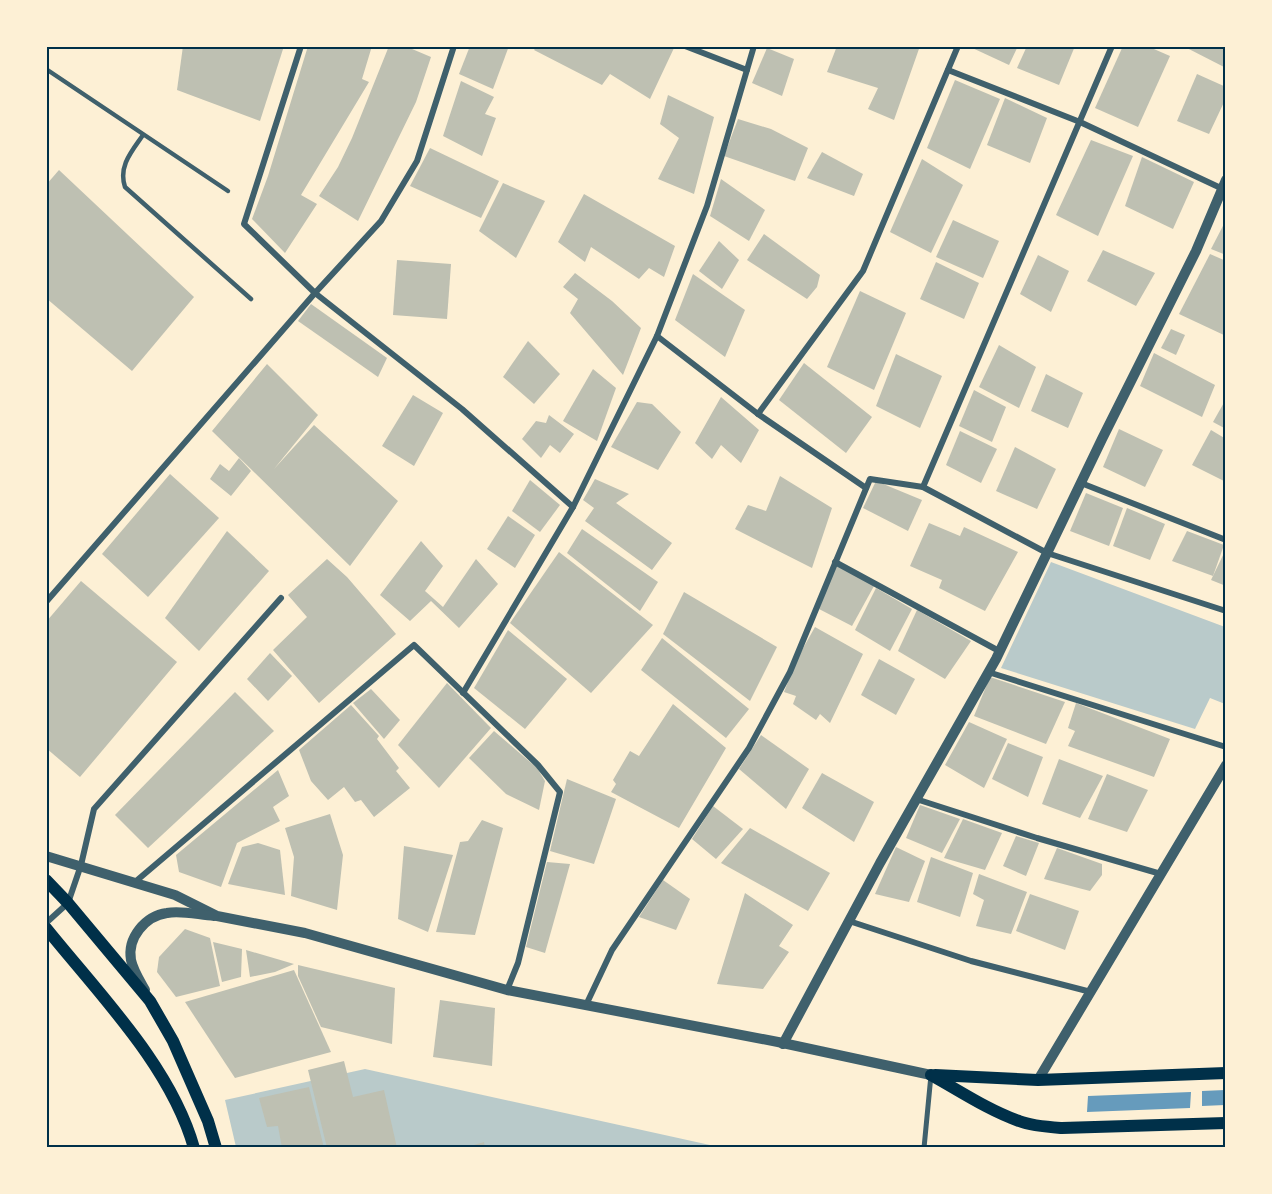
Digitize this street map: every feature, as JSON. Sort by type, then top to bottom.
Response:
[{"type":"main road","points":[[46,880],[150,1001],[173,1041],[208,1120],[216,1148]]},
{"type":"main road","points":[[46,928],[154,1062],[188,1125],[194,1148]]},
{"type":"main road","points":[[931,1075],[1038,1080],[1226,1073]]},
{"type":"main road","points":[[931,1075],[1021,1122],[1044,1126],[1062,1128],[1226,1123]]},
{"type":"street","points":[[301,46],[243,224],[315,293],[462,409],[573,507]]},
{"type":"street","points":[[46,602],[315,293],[381,221],[417,162],[454,46]]},
{"type":"street","points":[[685,46],[747,70]]},
{"type":"street","points":[[463,693],[573,507],[657,336],[707,206],[754,46]]},
{"type":"street","points":[[758,414],[863,271],[958,46]]},
{"type":"street","points":[[923,487],[1112,46]]},
{"type":"street","points":[[783,1044],[999,651],[1196,251],[1224,186],[1080,122],[948,70]]},
{"type":"street","points":[[657,336],[758,414],[866,488]]},
{"type":"street","points":[[586,1005],[612,950],[749,748],[790,672],[870,479],[923,487],[1047,554],[1226,611]]},
{"type":"street","points":[[1081,483],[1226,540]]},
{"type":"street","points":[[835,562],[999,651]]},
{"type":"street","points":[[46,923],[68,903],[81,865],[94,809],[281,598]]},
{"type":"street","points":[[135,882],[414,645],[538,765],[560,792],[518,963],[507,990]]},
{"type":"street","points":[[988,672],[1226,747]]},
{"type":"street","points":[[1038,1080],[1226,765]]},
{"type":"street","points":[[916,799],[1037,838],[1162,874]]},
{"type":"street","points":[[46,856],[175,895],[217,916]]},
{"type":"street","points":[[150,1001],[131,962],[130,947],[136,932],[153,917],[168,912],[217,916],[305,933],[507,990],[931,1075],[924,1148]]},
{"type":"street","points":[[849,921],[971,961],[1091,992]]},
{"type":"lane","points":[[46,69],[228,190]]},
{"type":"lane","points":[[143,135],[126,161],[123,174],[125,187],[251,299]]},
{"type":"shaded area","points":[[1051,562],[1225,627],[1225,704],[1210,698],[1195,729],[1001,668]]},
{"type":"shaded area","points":[[365,1069],[719,1147],[236,1147],[225,1100]]},
{"type":"water","points":[[1225,1090],[1225,1105],[1202,1106],[1202,1091]]},
{"type":"water","points":[[1191,1092],[1190,1108],[1087,1112],[1088,1096]]},
{"type":"building","points":[[183,46],[284,46],[260,121],[177,90]]},
{"type":"building","points":[[308,46],[372,46],[362,79],[369,82],[301,195],[317,204],[285,253],[252,219],[268,176]]},
{"type":"building","points":[[389,46],[405,46],[431,57],[416,102],[358,221],[319,196],[338,167],[352,138]]},
{"type":"building","points":[[470,46],[509,46],[493,89],[459,74]]},
{"type":"building","points":[[537,46],[670,46],[674,48],[650,99],[610,74],[602,85],[534,50]]},
{"type":"building","points":[[837,46],[920,46],[894,120],[868,109],[878,88],[827,72]]},
{"type":"building","points":[[968,46],[1018,46],[1009,65]]},
{"type":"building","points":[[1027,46],[1075,46],[1059,85],[1017,68]]},
{"type":"building","points":[[1123,46],[1147,46],[1170,56],[1138,127],[1095,108]]},
{"type":"building","points":[[1183,46],[1226,46],[1226,68]]},
{"type":"building","points":[[767,48],[794,59],[782,96],[752,83]]},
{"type":"building","points":[[1197,74],[1226,87],[1226,98],[1209,134],[1177,121]]},
{"type":"building","points":[[955,80],[1000,99],[970,169],[927,148]]},
{"type":"building","points":[[461,81],[494,97],[485,114],[496,118],[482,156],[443,136]]},
{"type":"building","points":[[668,95],[714,117],[694,194],[658,179],[679,138],[660,124]]},
{"type":"building","points":[[1005,98],[1047,118],[1030,163],[987,145]]},
{"type":"building","points":[[738,119],[771,129],[808,148],[795,181],[724,156]]},
{"type":"building","points":[[1091,140],[1133,156],[1098,236],[1056,215]]},
{"type":"building","points":[[430,148],[499,181],[481,218],[410,186]]},
{"type":"building","points":[[822,152],[863,174],[854,196],[807,178]]},
{"type":"building","points":[[1142,157],[1194,182],[1173,229],[1125,206]]},
{"type":"building","points":[[922,159],[963,185],[931,253],[890,232]]},
{"type":"building","points":[[59,170],[194,297],[132,371],[46,298],[46,185]]},
{"type":"building","points":[[721,179],[765,210],[749,241],[710,216]]},
{"type":"building","points":[[503,183],[545,201],[516,258],[479,231]]},
{"type":"building","points":[[584,194],[675,246],[664,277],[649,268],[639,279],[591,247],[585,262],[558,242]]},
{"type":"building","points":[[953,220],[999,241],[983,278],[936,257]]},
{"type":"building","points":[[1226,220],[1226,255],[1211,249]]},
{"type":"building","points":[[764,234],[820,275],[817,287],[807,299],[747,260]]},
{"type":"building","points":[[719,241],[739,260],[722,289],[699,271]]},
{"type":"building","points":[[1103,250],[1155,273],[1136,306],[1087,281]]},
{"type":"building","points":[[1210,254],[1226,261],[1226,336],[1179,314]]},
{"type":"building","points":[[1038,255],[1069,271],[1051,312],[1020,294]]},
{"type":"building","points":[[397,260],[451,264],[447,319],[393,315]]},
{"type":"building","points":[[936,262],[979,283],[964,319],[920,299]]},
{"type":"building","points":[[575,273],[612,301],[641,328],[623,375],[570,313],[578,299],[563,287]]},
{"type":"building","points":[[693,274],[745,310],[725,357],[675,320]]},
{"type":"building","points":[[860,291],[906,313],[874,390],[827,367]]},
{"type":"building","points":[[311,304],[387,358],[378,377],[298,321]]},
{"type":"building","points":[[1171,329],[1185,335],[1176,355],[1161,348]]},
{"type":"building","points":[[528,341],[560,374],[534,404],[503,377]]},
{"type":"building","points":[[999,345],[1036,367],[1019,408],[979,387]]},
{"type":"building","points":[[1154,353],[1215,385],[1202,417],[1140,386]]},
{"type":"building","points":[[896,354],[942,376],[920,428],[876,406]]},
{"type":"building","points":[[804,363],[872,417],[846,453],[779,400]]},
{"type":"building","points":[[267,364],[318,415],[274,469],[314,425],[398,501],[350,566],[212,431]]},
{"type":"building","points":[[593,369],[616,388],[597,441],[563,421]]},
{"type":"building","points":[[1046,374],[1083,393],[1068,428],[1031,411]]},
{"type":"building","points":[[974,390],[1006,407],[992,442],[959,426]]},
{"type":"building","points":[[413,395],[443,413],[414,466],[382,446]]},
{"type":"building","points":[[721,397],[759,430],[741,463],[721,445],[712,459],[695,443]]},
{"type":"building","points":[[1226,399],[1226,429],[1213,422]]},
{"type":"building","points":[[637,402],[652,404],[681,432],[658,470],[611,447]]},
{"type":"building","points":[[549,415],[574,434],[560,453],[550,445],[541,458],[522,439],[536,421],[546,423]]},
{"type":"building","points":[[1119,429],[1163,450],[1145,487],[1103,467]]},
{"type":"building","points":[[1211,430],[1226,439],[1226,482],[1192,465]]},
{"type":"building","points":[[960,431],[997,449],[981,483],[946,465]]},
{"type":"building","points":[[1015,447],[1056,469],[1037,509],[996,491]]},
{"type":"building","points":[[239,458],[251,471],[231,496],[210,479],[220,464],[229,471]]},
{"type":"building","points":[[170,474],[219,518],[148,597],[102,554]]},
{"type":"building","points":[[780,476],[832,508],[812,568],[735,529],[748,505],[766,511]]},
{"type":"building","points":[[595,479],[629,494],[616,503],[672,543],[652,570],[585,521],[594,508],[583,500]]},
{"type":"building","points":[[530,480],[560,505],[540,532],[512,511]]},
{"type":"building","points":[[876,481],[922,500],[908,531],[863,508]]},
{"type":"building","points":[[1086,493],[1123,508],[1109,546],[1070,531]]},
{"type":"building","points":[[1127,508],[1165,524],[1150,560],[1113,546]]},
{"type":"building","points":[[508,516],[535,535],[515,568],[487,549]]},
{"type":"building","points":[[929,523],[960,536],[964,527],[1018,552],[985,611],[939,588],[942,580],[910,566]]},
{"type":"building","points":[[582,529],[658,582],[640,611],[567,553]]},
{"type":"building","points":[[227,531],[269,571],[199,651],[165,618]]},
{"type":"building","points":[[1187,531],[1224,545],[1213,576],[1172,561]]},
{"type":"building","points":[[421,541],[443,566],[425,591],[443,607],[476,559],[498,584],[459,628],[431,601],[410,621],[380,595]]},
{"type":"building","points":[[1226,549],[1226,586],[1211,580]]},
{"type":"building","points":[[559,552],[653,625],[591,693],[510,623]]},
{"type":"building","points":[[327,559],[347,577],[396,634],[319,703],[273,650],[307,617],[288,595]]},
{"type":"building","points":[[836,564],[874,586],[852,626],[819,609]]},
{"type":"building","points":[[81,581],[177,662],[80,777],[46,748],[46,622]]},
{"type":"building","points":[[876,588],[912,609],[890,651],[855,630]]},
{"type":"building","points":[[684,592],[777,647],[750,701],[663,634]]},
{"type":"building","points":[[917,610],[971,641],[945,679],[898,651]]},
{"type":"building","points":[[815,627],[863,654],[830,723],[820,714],[816,720],[793,704],[796,696],[784,692],[797,659]]},
{"type":"building","points":[[508,630],[567,679],[525,729],[474,688]]},
{"type":"building","points":[[662,638],[749,709],[726,738],[641,670]]},
{"type":"building","points":[[270,653],[292,676],[268,701],[247,679]]},
{"type":"building","points":[[879,659],[915,679],[896,715],[861,695]]},
{"type":"building","points":[[990,677],[1065,702],[1046,744],[974,716]]},
{"type":"building","points":[[447,683],[491,728],[439,788],[398,745]]},
{"type":"building","points":[[371,689],[400,720],[384,739],[353,703]]},
{"type":"building","points":[[235,692],[274,731],[148,848],[115,815]]},
{"type":"building","points":[[1076,703],[1170,739],[1154,777],[1068,746],[1075,731],[1068,728]]},
{"type":"building","points":[[673,704],[726,748],[679,828],[611,792],[616,784],[613,780],[630,751],[639,756]]},
{"type":"building","points":[[351,705],[379,736],[377,739],[399,768],[396,771],[410,788],[374,817],[361,800],[355,802],[344,787],[328,800],[311,781],[299,750]]},
{"type":"building","points":[[969,722],[1007,739],[984,788],[945,765]]},
{"type":"building","points":[[494,731],[537,768],[545,781],[539,810],[506,794],[469,758]]},
{"type":"building","points":[[761,735],[809,769],[786,809],[739,769]]},
{"type":"building","points":[[1008,743],[1043,757],[1028,797],[992,779]]},
{"type":"building","points":[[1059,759],[1103,776],[1080,818],[1042,804]]},
{"type":"building","points":[[278,770],[289,796],[273,807],[280,821],[237,843],[221,887],[179,872],[176,855]]},
{"type":"building","points":[[822,773],[874,802],[854,842],[802,808]]},
{"type":"building","points":[[1107,774],[1148,790],[1127,832],[1088,819]]},
{"type":"building","points":[[567,779],[616,799],[594,864],[550,851]]},
{"type":"building","points":[[920,805],[960,819],[942,853],[906,838]]},
{"type":"building","points":[[713,806],[743,829],[716,859],[692,839]]},
{"type":"building","points":[[330,814],[343,855],[337,910],[291,896],[294,857],[285,828]]},
{"type":"building","points":[[963,819],[1002,833],[985,870],[944,858]]},
{"type":"building","points":[[482,820],[503,828],[475,935],[436,932],[460,842],[468,841]]},
{"type":"building","points":[[750,828],[830,873],[808,911],[721,863]]},
{"type":"building","points":[[1016,836],[1039,843],[1026,876],[1003,866]]},
{"type":"building","points":[[258,843],[280,850],[285,895],[228,884],[242,847]]},
{"type":"building","points":[[404,846],[453,855],[428,932],[398,919]]},
{"type":"building","points":[[896,847],[925,861],[909,902],[875,894]]},
{"type":"building","points":[[1057,848],[1102,864],[1102,875],[1090,891],[1044,879]]},
{"type":"building","points":[[931,857],[973,873],[960,917],[917,902]]},
{"type":"building","points":[[547,862],[570,864],[545,953],[526,947]]},
{"type":"building","points":[[979,874],[1027,892],[1011,934],[976,926],[984,900],[973,894]]},
{"type":"building","points":[[663,880],[690,899],[676,930],[639,917]]},
{"type":"building","points":[[745,893],[793,925],[779,946],[789,952],[763,989],[717,984]]},
{"type":"building","points":[[1030,894],[1079,911],[1065,950],[1016,931]]},
{"type":"building","points":[[185,929],[210,938],[220,986],[176,997],[157,972],[159,957]]},
{"type":"building","points":[[213,942],[242,949],[241,977],[222,982]]},
{"type":"building","points":[[246,950],[294,964],[275,972],[250,977]]},
{"type":"building","points":[[298,965],[395,988],[392,1044],[321,1027],[298,976]]},
{"type":"building","points":[[294,970],[331,1052],[235,1078],[185,1002]]},
{"type":"building","points":[[440,1000],[495,1008],[492,1066],[433,1057]]},
{"type":"building","points":[[344,1061],[353,1097],[384,1090],[397,1148],[327,1148],[308,1070]]},
{"type":"building","points":[[309,1087],[324,1148],[282,1148],[278,1126],[267,1127],[259,1098]]},
{"type":"building","points":[[484,1142],[485,1148],[467,1148],[467,1147]]}]
